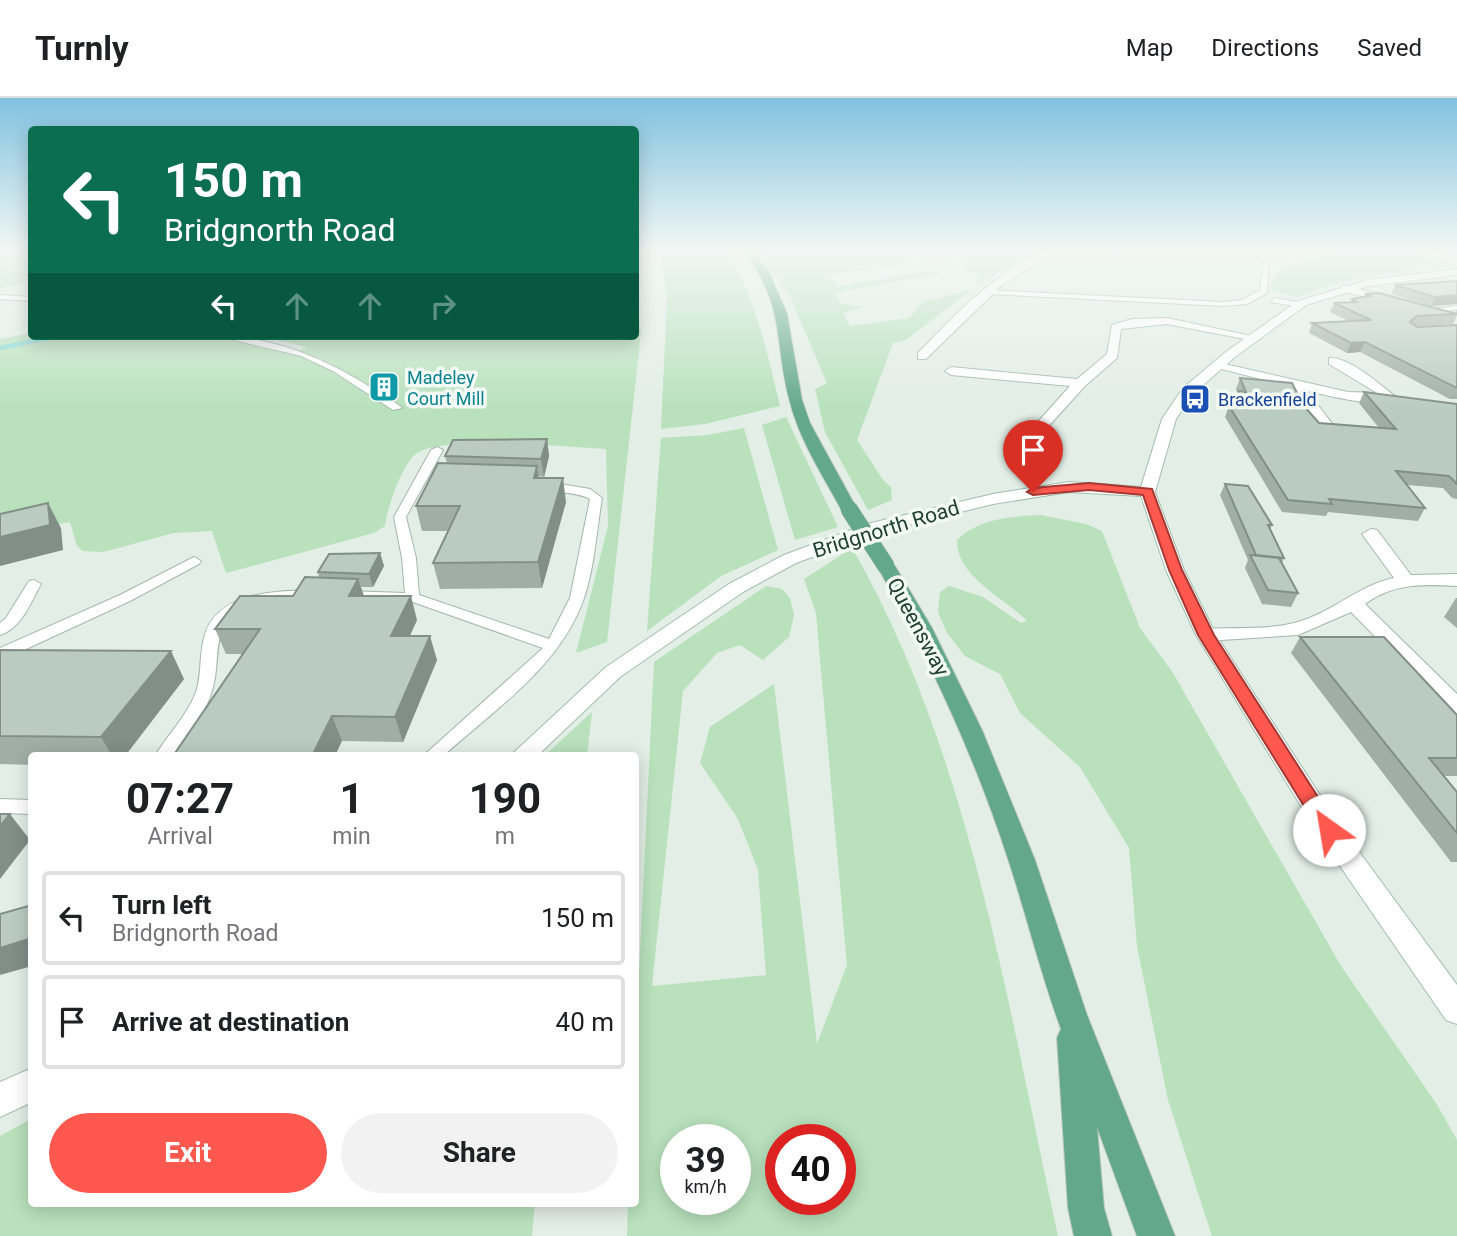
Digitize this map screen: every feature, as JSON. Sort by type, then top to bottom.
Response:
[{"type":"main road","name":"Queensway","points":[[779,303],[803,422],[849,509],[922,628],[971,730],[1022,860],[1071,1015],[1156,1236]]},
{"type":"main road","name":"Queensway","points":[[1071,1015],[1086,1208],[1093,1236]]},
{"type":"street","points":[[922,356],[974,303]]},
{"type":"street","points":[[1304,303],[1216,366],[1188,391],[1171,414],[1147,492],[1175,570],[1206,635],[1329,830],[1457,1010]]},
{"type":"street","points":[[1413,307],[1457,319]]},
{"type":"street","points":[[1042,425],[1080,383],[1113,355],[1116,327],[1126,323],[1171,322],[1255,338]]},
{"type":"street","points":[[1216,366],[1348,396],[1394,399],[1333,361]]},
{"type":"street","points":[[951,371],[1080,383]]},
{"type":"street","points":[[1295,383],[1327,426]]},
{"type":"street","name":"Bridgnorth Road","points":[[526,752],[613,672],[736,588],[790,559],[873,528],[993,499],[1069,487],[1147,492]]},
{"type":"street","points":[[1371,534],[1405,580]]},
{"type":"street","points":[[1206,635],[1298,629],[1353,604],[1376,587],[1405,580],[1457,580]]},
{"type":"street","points":[[1353,604],[1368,615],[1457,707]]},
{"type":"street","points":[[0,1100],[28,1086]]},
{"type":"lane","points":[[1199,303],[1232,303]]},
{"type":"lane","points":[[1290,303],[1299,305]]},
{"type":"lane","points":[[1424,310],[1457,308]]},
{"type":"lane","points":[[239,340],[304,354],[336,369],[397,408]]},
{"type":"lane","points":[[412,597],[409,558],[400,517],[425,481],[437,450]]},
{"type":"lane","points":[[437,752],[553,646],[578,598],[596,498],[565,488],[526,484]]},
{"type":"lane","points":[[0,653],[125,598],[194,561]]},
{"type":"lane","points":[[0,631],[12,621],[34,584]]},
{"type":"lane","points":[[167,752],[201,699],[208,677],[214,631],[221,618],[238,605],[280,596],[412,597],[553,646]]},
{"type":"lane","points":[[0,806],[28,807]]},
{"type":"green space","points":[[667,303],[752,303],[780,406],[705,424],[661,429]]},
{"type":"green space","points":[[793,303],[840,303],[864,307],[843,313],[850,326],[909,318],[922,303],[954,303],[906,340],[893,343],[857,440],[883,480],[891,487],[892,500],[868,510],[825,432],[815,389],[827,383]]},
{"type":"green space","points":[[639,321],[641,333],[607,642],[576,653],[608,526],[606,449],[479,443],[431,448],[411,458],[392,498],[385,526],[374,533],[226,573],[212,531],[174,533],[103,552],[83,551],[77,546],[70,522],[0,535],[0,339],[28,334],[28,340],[228,340],[291,354],[308,347],[277,340],[639,340]]},
{"type":"green space","points":[[786,417],[838,527],[795,540],[762,425]]},
{"type":"green space","points":[[744,428],[778,550],[721,576],[647,631],[661,438],[708,435]]},
{"type":"green space","points":[[1041,515],[1086,524],[1102,531],[1140,628],[1173,673],[1341,966],[1436,1103],[1457,1140],[1457,1236],[1212,1236],[1168,1100],[1137,946],[1129,848],[1080,767],[1020,713],[1000,674],[965,656],[947,633],[938,612],[940,592],[949,586],[983,597],[1021,623],[1027,621],[973,576],[964,565],[957,540],[985,523]]},
{"type":"green space","points":[[852,548],[893,627],[927,709],[956,795],[1002,972],[1058,1236],[627,1236],[628,1207],[639,1207],[639,973],[654,662],[766,586],[782,589],[790,598],[794,615],[789,637],[763,660],[740,645],[717,653],[683,691],[652,986],[766,975],[758,870],[738,819],[700,763],[710,727],[774,684],[817,1044],[847,965],[816,613],[804,579]]},
{"type":"green space","points":[[592,712],[587,752],[548,752]]},
{"type":"green space","points":[[28,1121],[28,1207],[535,1207],[532,1236],[0,1236],[0,1136]]},
{"type":"building","points":[[1334,303],[1417,303],[1457,314],[1417,316],[1410,322],[1417,327],[1457,325],[1457,388],[1365,342],[1351,343],[1312,323],[1371,320]]},
{"type":"building","points":[[1240,378],[1292,383],[1303,405],[1319,423],[1396,429],[1364,392],[1457,404],[1457,484],[1449,476],[1396,471],[1425,508],[1329,499],[1332,504],[1288,500],[1229,406],[1242,407],[1238,401],[1245,402],[1238,391],[1246,392]]},
{"type":"building","points":[[547,439],[541,459],[445,456],[453,440]]},
{"type":"building","points":[[438,463],[537,466],[534,478],[563,478],[538,562],[433,563],[460,506],[416,506]]},
{"type":"building","points":[[1225,484],[1248,486],[1272,525],[1268,525],[1284,558],[1256,555]]},
{"type":"building","points":[[48,503],[50,525],[0,537],[0,514]]},
{"type":"building","points":[[380,553],[369,574],[318,572],[329,554]]},
{"type":"building","points":[[1250,555],[1279,558],[1298,593],[1268,590]]},
{"type":"building","points":[[305,577],[358,579],[349,596],[411,596],[391,636],[430,636],[395,717],[332,716],[314,752],[176,752],[260,629],[215,629],[240,596],[293,596]]},
{"type":"building","points":[[1300,637],[1384,637],[1457,715],[1457,758],[1429,758],[1457,792],[1457,833]]},
{"type":"building","points":[[0,650],[171,651],[101,737],[0,736]]},
{"type":"building","points":[[0,814],[10,814],[0,826]]},
{"type":"building","points":[[28,906],[28,939],[0,948],[0,914]]},
{"type":"waterway","points":[[0,348],[38,340]]},
{"type":"place","name":"Madeley Court Mill","points":[[384,387]]},
{"type":"place","name":"Brackenfield","points":[[1195,399]]},
{"type":"route","points":[[1033,492],[1069,487],[1104,487],[1147,492],[1175,570],[1206,635],[1329,830]]}]
